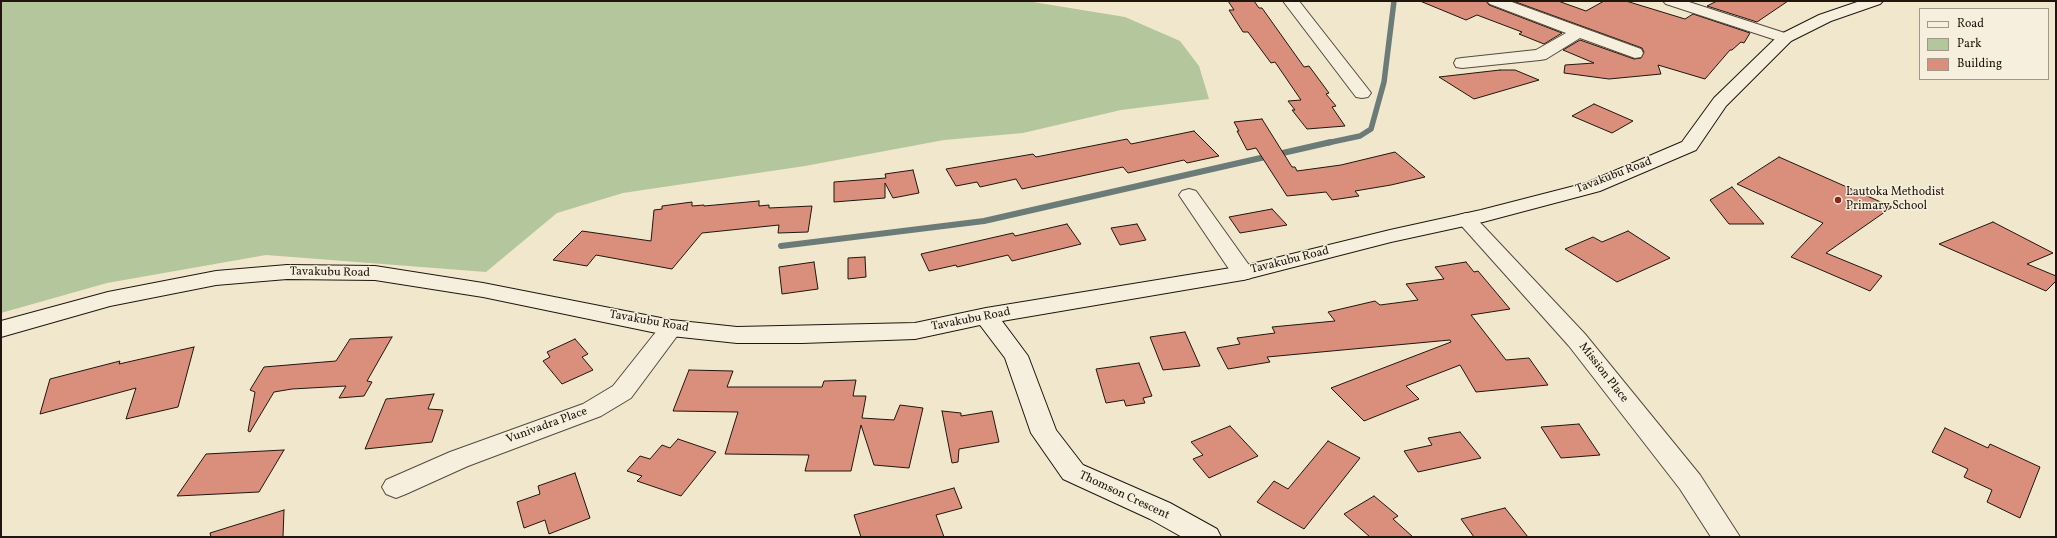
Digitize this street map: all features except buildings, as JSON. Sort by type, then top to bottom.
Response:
[{"type":"main road","points":[[1291,1],[1362,93]]},
{"type":"main road","points":[[1495,1],[1635,53]]},
{"type":"main road","points":[[1671,1],[1785,38]]},
{"type":"main road","name":"Tavakubu Road","points":[[1,329],[108,299],[216,278],[287,272],[375,274],[483,290],[671,328],[737,335],[908,332],[986,316],[1243,273],[1593,187],[1689,146],[1720,102],[1785,38],[1825,18],[1875,1]]},
{"type":"main road","points":[[1462,62],[1540,55],[1579,32]]},
{"type":"main road","points":[[1189,195],[1243,273]]},
{"type":"main road","name":"Mission Place","points":[[1466,219],[1577,340],[1690,482],[1726,537]]},
{"type":"main road","name":"Thomson Crescent","points":[[986,316],[1016,356],[1044,433],[1073,472],[1160,511],[1207,537]]},
{"type":"main road","name":"Vunivadra Place","points":[[396,487],[459,459],[592,410],[622,392],[671,328]]},
{"type":"green space","points":[[1,1],[1027,1],[1125,17],[1180,41],[1199,66],[1209,99],[1121,110],[1023,133],[944,140],[805,166],[623,193],[557,213],[486,272],[266,255],[107,283],[1,313]]},
{"type":"waterway","points":[[1327,143],[1360,136],[1371,129],[1384,82],[1394,1]]},
{"type":"waterway","points":[[781,246],[984,221],[1331,142]]},
{"type":"place","name":"Lautoka Methodist Primary School","points":[[1838,200]]}]
